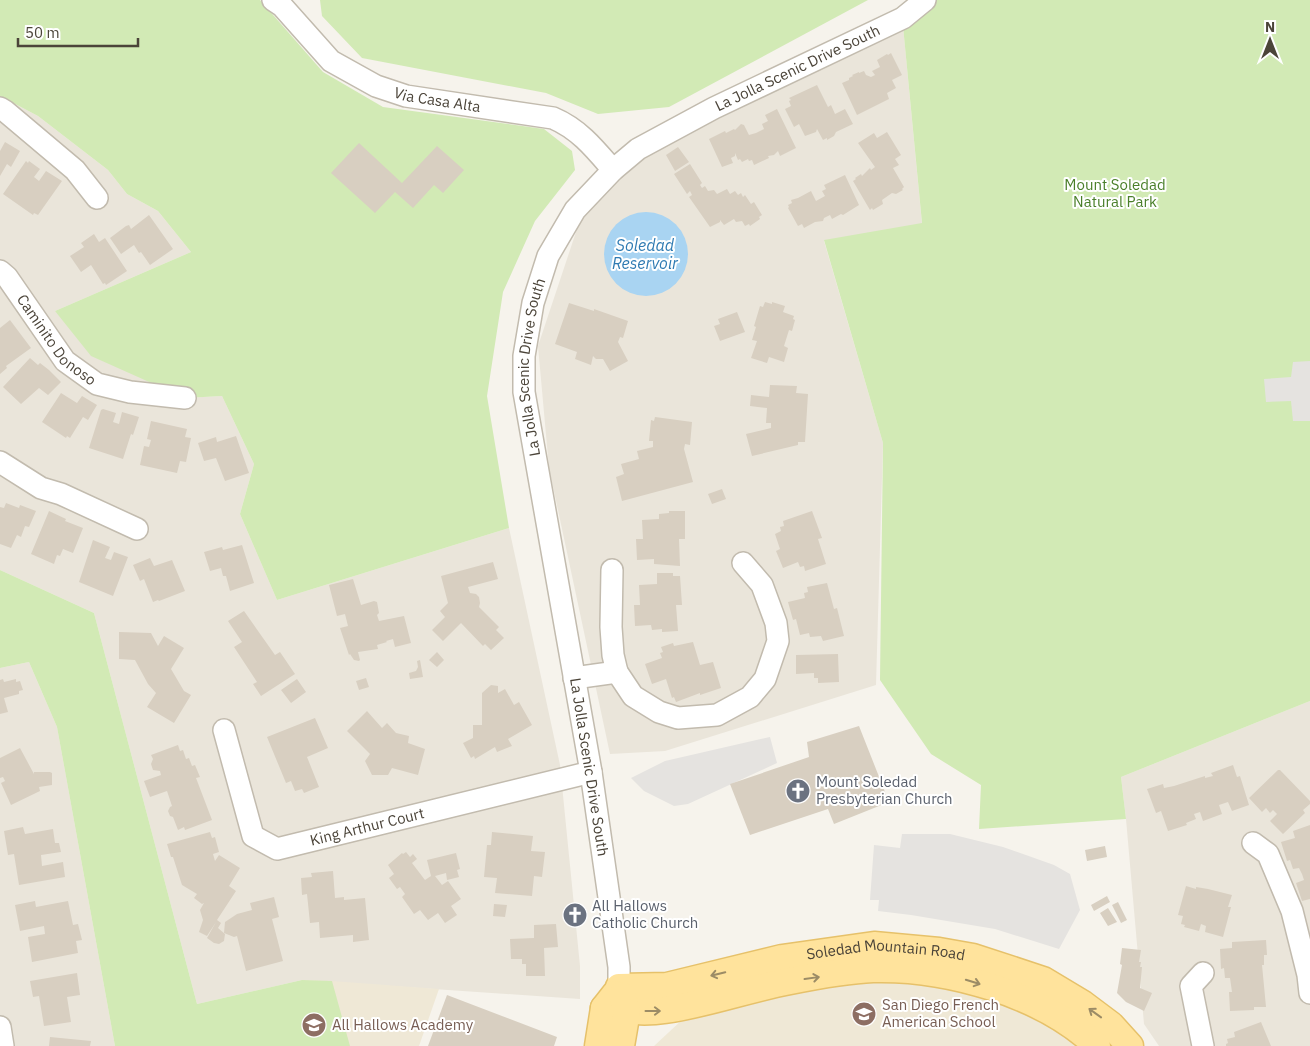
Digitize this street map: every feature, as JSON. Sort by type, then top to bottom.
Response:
[{"type":"main road","name":"Soledad Mountain Road","points":[[617,1002],[667,986],[782,958],[874,945],[939,951],[973,957],[1043,980],[1083,1004],[1111,1025],[1130,1046]]},
{"type":"main road","name":"Soledad Mountain Road","points":[[617,1002],[663,1011],[790,981],[873,969],[909,971],[964,979],[1004,991],[1034,1003],[1070,1024],[1098,1046]]},
{"type":"main road","name":"La Jolla Scenic Drive South","points":[[598,1046],[617,1002]]},
{"type":"main road","name":"La Jolla Scenic Drive South","points":[[617,1002],[622,1046]]},
{"type":"street","name":"Via Casa Alta","points":[[273,0],[282,6],[331,61],[376,86],[406,96],[553,118],[567,124],[589,142],[613,170]]},
{"type":"street","name":"La Jolla Scenic Drive South","points":[[617,1002],[619,967],[591,772],[524,392],[524,356],[533,303],[548,256],[575,210],[613,170],[638,149],[714,108],[903,18],[920,3]]},
{"type":"street","points":[[0,108],[75,170],[98,198]]},
{"type":"street","name":"Caminito Donoso","points":[[0,271],[7,276],[65,361],[73,367],[98,384],[130,392],[184,398]]},
{"type":"street","points":[[0,462],[41,488],[62,494],[137,529]]},
{"type":"street","points":[[612,570],[611,627],[613,655],[617,672],[633,696],[659,712],[678,718],[717,714],[750,697],[765,679],[778,641],[776,623],[762,585],[743,563]]},
{"type":"street","points":[[574,678],[617,672]]},
{"type":"street","name":"King Arthur Court","points":[[224,730],[253,836],[277,849],[591,772]]},
{"type":"street","points":[[1253,842],[1268,854],[1292,911],[1308,975],[1310,993]]},
{"type":"street","points":[[1203,973],[1192,986],[1203,1046]]},
{"type":"street","points":[[0,1027],[3,1046]]},
{"type":"shaded area","points":[[903,26],[922,224],[824,241],[883,443],[876,685],[665,751],[610,754],[549,468],[538,346],[579,223],[650,149],[876,43]]},
{"type":"shaded area","points":[[0,96],[38,116],[108,170],[127,194],[158,211],[191,252],[55,311],[184,398],[222,396],[254,464],[240,514],[277,600],[509,528],[560,765],[580,966],[580,999],[302,980],[197,1004],[94,613],[0,570]]},
{"type":"shaded area","points":[[1310,361],[1310,421],[1293,421],[1291,401],[1266,402],[1264,379],[1291,377],[1293,362]]},
{"type":"shaded area","points":[[29,662],[57,727],[115,1046],[0,1046],[0,668]]},
{"type":"shaded area","points":[[1310,701],[1310,1046],[1159,1046],[1144,1024],[1121,777]]},
{"type":"shaded area","points":[[770,737],[777,763],[688,804],[674,806],[644,791],[631,778],[665,761]]},
{"type":"shaded area","points":[[902,834],[950,834],[1003,847],[1054,865],[1070,874],[1080,910],[1059,949],[995,929],[878,911],[879,900],[870,900],[874,845],[900,848]]},
{"type":"shaded area","name":"San Diego French American School","points":[[908,976],[985,991],[1048,1025],[1077,1046],[654,1046],[683,1019],[808,985]]},
{"type":"shaded area","name":"All Hallows Academy","points":[[302,980],[439,989],[419,1046],[206,1046]]},
{"type":"green space","points":[[0,0],[260,0],[323,72],[383,107],[544,129],[572,151],[575,170],[535,221],[503,292],[487,396],[509,528],[277,600],[240,514],[254,464],[222,396],[185,398],[91,356],[55,311],[191,252],[158,211],[127,194],[108,170],[38,116],[0,96]]},
{"type":"green space","points":[[320,0],[868,0],[669,107],[598,114],[546,93],[362,58],[322,16]]},
{"type":"green space","name":"Mount Soledad Natural Park","points":[[912,0],[1310,0],[1310,701],[1121,777],[1126,819],[979,829],[981,785],[931,754],[880,680],[883,443],[824,240],[922,223],[903,26]]},
{"type":"green space","points":[[0,570],[94,613],[197,1004],[302,980],[332,981],[350,1046],[115,1046],[57,727],[29,662],[0,668]]},
{"type":"water","name":"Soledad Reservoir","points":[[646,212],[662,215],[676,224],[685,238],[688,254],[685,270],[676,284],[662,293],[646,296],[630,293],[616,284],[607,270],[604,254],[607,238],[616,224],[630,215]]},
{"type":"building","points":[[891,53],[902,75],[892,80],[896,88],[887,93],[889,99],[857,115],[842,83],[859,72],[864,71],[866,75],[871,77],[875,75],[872,71],[880,67],[877,60]]},
{"type":"building","points":[[817,85],[828,107],[831,105],[835,114],[845,109],[853,124],[836,132],[834,136],[827,140],[827,138],[823,140],[817,129],[816,132],[805,136],[799,124],[794,127],[785,109],[791,106],[789,98]]},
{"type":"building","points":[[777,109],[796,148],[780,156],[778,151],[774,155],[768,156],[769,158],[754,165],[752,160],[749,161],[748,159],[742,162],[740,159],[738,160],[735,153],[735,156],[731,158],[733,163],[722,167],[709,139],[725,131],[726,133],[735,130],[741,124],[744,125],[749,135],[756,133],[764,129],[762,124],[768,121],[765,115]]},
{"type":"building","points":[[887,132],[901,155],[895,159],[899,165],[893,168],[904,187],[903,190],[896,194],[892,193],[882,200],[883,204],[870,210],[853,181],[870,168],[871,170],[875,167],[858,143],[874,133],[877,138]]},
{"type":"building","points":[[5,142],[20,151],[11,167],[7,164],[0,176],[0,151]]},
{"type":"building","points":[[359,143],[402,183],[437,146],[464,170],[443,193],[434,185],[413,208],[395,192],[375,213],[331,173]]},
{"type":"building","points":[[678,147],[689,162],[675,171],[666,155]]},
{"type":"building","points":[[26,161],[40,169],[34,177],[39,181],[46,171],[62,181],[38,215],[34,213],[33,215],[3,194]]},
{"type":"building","points":[[690,164],[702,183],[700,185],[702,188],[705,186],[708,191],[714,190],[717,194],[727,189],[730,194],[735,191],[738,195],[741,193],[743,197],[745,195],[751,204],[754,202],[762,215],[759,217],[760,219],[750,226],[749,224],[745,226],[742,221],[736,222],[734,219],[724,225],[720,220],[720,222],[710,227],[689,197],[692,195],[690,191],[687,194],[674,174]]},
{"type":"building","points":[[845,175],[859,205],[843,215],[841,214],[832,219],[830,215],[824,218],[823,221],[815,222],[804,228],[802,224],[798,226],[788,208],[788,205],[792,203],[791,200],[811,191],[816,201],[825,196],[822,191],[826,189],[824,185]]},
{"type":"building","points":[[149,215],[173,249],[150,265],[134,245],[121,254],[110,238],[126,226],[129,225],[131,229]]},
{"type":"building","points":[[94,234],[99,242],[105,238],[127,271],[106,285],[105,283],[103,284],[91,265],[81,272],[70,256],[84,247],[81,243]]},
{"type":"building","points":[[765,302],[785,306],[783,312],[794,316],[793,319],[795,320],[792,331],[789,330],[784,346],[788,348],[784,362],[769,357],[767,363],[751,358],[757,341],[752,340],[756,327],[754,326],[760,306],[763,307]]},
{"type":"building","points":[[569,303],[594,311],[594,309],[628,321],[623,338],[620,337],[618,342],[628,361],[610,371],[603,359],[596,359],[593,356],[591,365],[575,359],[577,352],[555,344]]},
{"type":"building","points":[[737,312],[745,332],[720,341],[714,326],[720,324],[718,319]]},
{"type":"building","points":[[10,320],[31,348],[6,366],[7,368],[0,374],[0,328]]},
{"type":"building","points":[[30,358],[38,365],[40,363],[61,382],[48,395],[39,388],[21,404],[3,387]]},
{"type":"building","points":[[770,385],[797,386],[796,393],[808,394],[805,442],[798,442],[798,445],[752,456],[746,434],[771,428],[771,423],[766,423],[767,408],[750,406],[751,395],[769,397]]},
{"type":"building","points":[[61,393],[77,403],[82,396],[97,405],[88,420],[83,417],[70,438],[67,436],[66,438],[42,422]]},
{"type":"building","points":[[101,410],[116,413],[113,422],[119,424],[122,412],[139,417],[123,459],[89,448]]},
{"type":"building","points":[[655,417],[692,422],[690,445],[685,444],[684,449],[693,482],[622,501],[616,477],[624,474],[621,464],[639,459],[637,451],[653,447],[653,441],[649,441],[651,420],[654,421]]},
{"type":"building","points":[[151,421],[187,429],[185,437],[191,438],[186,462],[180,461],[177,473],[140,465],[144,446],[149,447],[151,440],[147,439]]},
{"type":"building","points":[[236,436],[249,473],[225,481],[216,458],[204,461],[198,443],[216,437],[217,442]]},
{"type":"building","points":[[722,489],[726,499],[712,504],[708,494]]},
{"type":"building","points":[[6,503],[19,508],[20,505],[36,511],[29,527],[25,526],[21,537],[17,535],[11,548],[0,544],[0,507],[4,508]]},
{"type":"building","points":[[49,511],[66,519],[65,521],[83,528],[73,553],[63,549],[60,556],[57,555],[54,564],[31,554]]},
{"type":"building","points":[[669,511],[685,511],[685,539],[679,539],[680,566],[654,564],[654,559],[637,560],[636,539],[643,539],[642,520],[659,519],[659,514],[669,513]]},
{"type":"building","points":[[812,511],[822,538],[818,539],[826,564],[805,571],[804,566],[800,567],[798,562],[783,568],[776,551],[780,549],[775,534],[781,531],[780,527],[784,526],[783,521]]},
{"type":"building","points":[[93,540],[110,547],[105,558],[111,560],[114,552],[128,557],[113,596],[79,582]]},
{"type":"building","points":[[242,545],[254,583],[230,591],[226,576],[223,576],[221,568],[210,571],[204,552],[222,547],[223,550]]},
{"type":"building","points":[[150,558],[154,566],[172,560],[185,591],[153,602],[144,579],[140,581],[133,565]]},
{"type":"building","points":[[493,562],[498,579],[468,587],[470,593],[476,594],[479,597],[479,607],[499,627],[496,630],[504,638],[491,650],[485,644],[483,646],[461,623],[443,641],[432,630],[445,617],[440,611],[448,603],[441,576]]},
{"type":"building","points":[[657,573],[673,573],[673,576],[680,576],[682,605],[676,605],[678,631],[662,632],[662,629],[652,630],[651,625],[635,626],[634,605],[640,605],[639,585],[657,584]]},
{"type":"building","points":[[353,579],[361,605],[374,601],[377,602],[379,621],[404,616],[411,643],[395,647],[393,639],[386,641],[377,645],[378,649],[358,652],[359,661],[354,660],[349,655],[340,628],[348,626],[345,614],[337,616],[329,585]]},
{"type":"building","points":[[827,583],[834,609],[837,608],[844,636],[823,641],[821,636],[810,637],[809,633],[800,635],[796,619],[793,620],[788,602],[805,598],[804,593],[808,592],[807,587]]},
{"type":"building","points":[[244,611],[275,655],[280,652],[295,674],[261,696],[253,684],[257,682],[234,647],[242,642],[228,621]]},
{"type":"building","points":[[119,632],[151,633],[158,646],[164,636],[184,648],[171,669],[184,691],[191,695],[174,723],[147,707],[156,693],[148,684],[135,660],[119,659]]},
{"type":"building","points":[[693,642],[700,665],[713,662],[721,688],[676,702],[674,697],[672,698],[666,679],[652,684],[645,664],[662,658],[660,653],[663,652],[661,647],[673,643],[674,646]]},
{"type":"building","points":[[437,652],[444,660],[437,667],[429,660]]},
{"type":"building","points":[[838,654],[839,682],[818,683],[818,678],[814,678],[814,673],[796,674],[796,655]]},
{"type":"building","points":[[420,660],[423,677],[410,679],[409,673],[416,671],[418,667],[417,661]]},
{"type":"building","points":[[366,678],[369,687],[359,690],[356,681]]},
{"type":"building","points":[[3,679],[4,682],[16,679],[16,682],[20,681],[23,690],[19,691],[19,694],[4,698],[8,712],[0,714],[0,680]]},
{"type":"building","points":[[297,679],[306,692],[291,703],[281,690]]},
{"type":"building","points":[[491,685],[498,686],[498,693],[505,689],[514,705],[519,702],[532,725],[508,739],[512,746],[497,752],[495,747],[475,759],[474,756],[471,758],[463,743],[473,738],[473,725],[482,725],[482,693]]},
{"type":"building","points":[[367,711],[382,728],[387,723],[396,733],[409,736],[408,743],[425,749],[418,775],[392,768],[388,775],[372,775],[365,761],[370,754],[347,731]]},
{"type":"building","points":[[315,718],[328,748],[307,757],[319,787],[304,793],[302,789],[295,791],[291,781],[286,783],[267,737]]},
{"type":"building","points":[[859,726],[889,802],[834,824],[828,809],[750,835],[730,784],[809,757],[807,742]]},
{"type":"building","points":[[178,745],[180,751],[183,750],[186,759],[189,758],[192,766],[195,765],[200,777],[196,778],[212,820],[185,830],[184,827],[178,830],[173,817],[170,816],[168,811],[172,806],[167,791],[150,797],[144,781],[161,775],[160,771],[153,770],[151,755]]},
{"type":"building","points":[[20,748],[34,774],[34,772],[52,773],[52,785],[39,787],[40,791],[11,805],[1,783],[5,781],[3,777],[0,778],[0,758]]},
{"type":"building","points":[[1233,765],[1237,777],[1240,776],[1249,805],[1232,811],[1228,802],[1219,805],[1222,814],[1203,821],[1200,812],[1194,814],[1196,819],[1186,823],[1187,825],[1168,831],[1161,811],[1156,813],[1147,789],[1163,784],[1164,788],[1205,776],[1205,778],[1213,776],[1211,773]]},
{"type":"building","points":[[1278,770],[1310,801],[1310,804],[1303,810],[1305,813],[1283,834],[1270,821],[1277,814],[1273,810],[1270,813],[1266,808],[1262,812],[1249,798]]},
{"type":"building","points":[[1310,825],[1310,899],[1302,901],[1296,883],[1304,880],[1302,874],[1299,868],[1293,869],[1290,860],[1287,861],[1281,842],[1295,838],[1293,831]]},
{"type":"building","points":[[23,827],[25,834],[53,829],[55,843],[59,843],[61,852],[41,855],[42,866],[63,862],[65,877],[19,885],[14,854],[8,855],[4,831]]},
{"type":"building","points":[[210,832],[212,838],[215,837],[219,852],[213,854],[215,861],[219,855],[240,868],[229,886],[236,891],[217,920],[221,923],[218,928],[225,934],[224,941],[219,944],[207,938],[216,922],[207,936],[199,932],[203,920],[200,910],[204,903],[202,904],[194,898],[197,894],[182,885],[167,844]]},
{"type":"building","points":[[492,832],[533,836],[531,851],[545,852],[542,877],[534,876],[532,896],[495,893],[497,878],[484,877],[487,845],[491,845]]},
{"type":"building","points":[[1105,846],[1107,857],[1087,861],[1085,850]]},
{"type":"building","points":[[406,852],[410,857],[413,854],[417,859],[412,863],[425,880],[431,876],[427,860],[456,853],[460,869],[457,870],[459,877],[447,880],[446,873],[435,876],[442,885],[448,881],[461,899],[451,906],[457,915],[445,923],[438,913],[428,920],[420,910],[414,914],[402,897],[405,894],[400,887],[397,889],[389,878],[394,874],[388,865],[402,853]]},
{"type":"building","points":[[333,871],[335,898],[344,897],[344,900],[365,898],[369,940],[353,942],[353,935],[320,938],[319,922],[310,923],[307,894],[302,895],[301,878],[312,877],[311,873]]},
{"type":"building","points":[[1186,886],[1232,895],[1228,907],[1231,907],[1223,937],[1205,932],[1206,926],[1201,924],[1199,931],[1184,927],[1185,925],[1181,924],[1183,916],[1178,915]]},
{"type":"building","points":[[1107,896],[1110,902],[1094,911],[1091,905]]},
{"type":"building","points":[[274,897],[279,917],[272,919],[283,961],[246,971],[237,936],[234,937],[224,933],[225,922],[237,914],[252,910],[250,903]]},
{"type":"building","points":[[35,901],[36,907],[68,901],[73,925],[78,924],[82,940],[76,941],[78,953],[32,962],[28,937],[45,934],[44,926],[20,931],[15,905]]},
{"type":"building","points":[[1118,902],[1127,920],[1121,923],[1112,905]]},
{"type":"building","points":[[494,904],[507,905],[505,917],[493,916]]},
{"type":"building","points":[[1108,908],[1117,922],[1108,926],[1100,913]]},
{"type":"building","points":[[556,924],[558,947],[544,948],[545,976],[526,976],[526,964],[522,964],[522,959],[511,959],[510,939],[534,938],[534,925]]},
{"type":"building","points":[[1266,940],[1267,955],[1264,955],[1264,965],[1262,965],[1266,1007],[1254,1007],[1254,1010],[1230,1011],[1229,992],[1232,992],[1230,978],[1225,978],[1224,968],[1221,969],[1220,949],[1232,948],[1232,942]]},
{"type":"building","points":[[1122,948],[1141,950],[1139,962],[1141,962],[1140,967],[1142,967],[1140,988],[1152,993],[1144,1011],[1126,1002],[1117,993],[1122,965],[1120,964]]},
{"type":"building","points":[[77,973],[80,995],[67,997],[71,1022],[44,1026],[39,996],[33,997],[30,981]]},
{"type":"building","points":[[447,995],[557,1037],[554,1046],[428,1046]]},
{"type":"building","points":[[1261,1022],[1271,1046],[1226,1046],[1228,1043],[1227,1039],[1235,1037],[1234,1032]]},
{"type":"building","points":[[50,1037],[91,1041],[90,1046],[49,1046]]},
{"type":"place","name":"Mount Soledad Presbyterian Church","points":[[798,791]]},
{"type":"place","name":"All Hallows Catholic Church","points":[[575,915]]},
{"type":"place","name":"San Diego French American School","points":[[864,1014]]},
{"type":"place","name":"All Hallows Academy","points":[[314,1025]]}]
